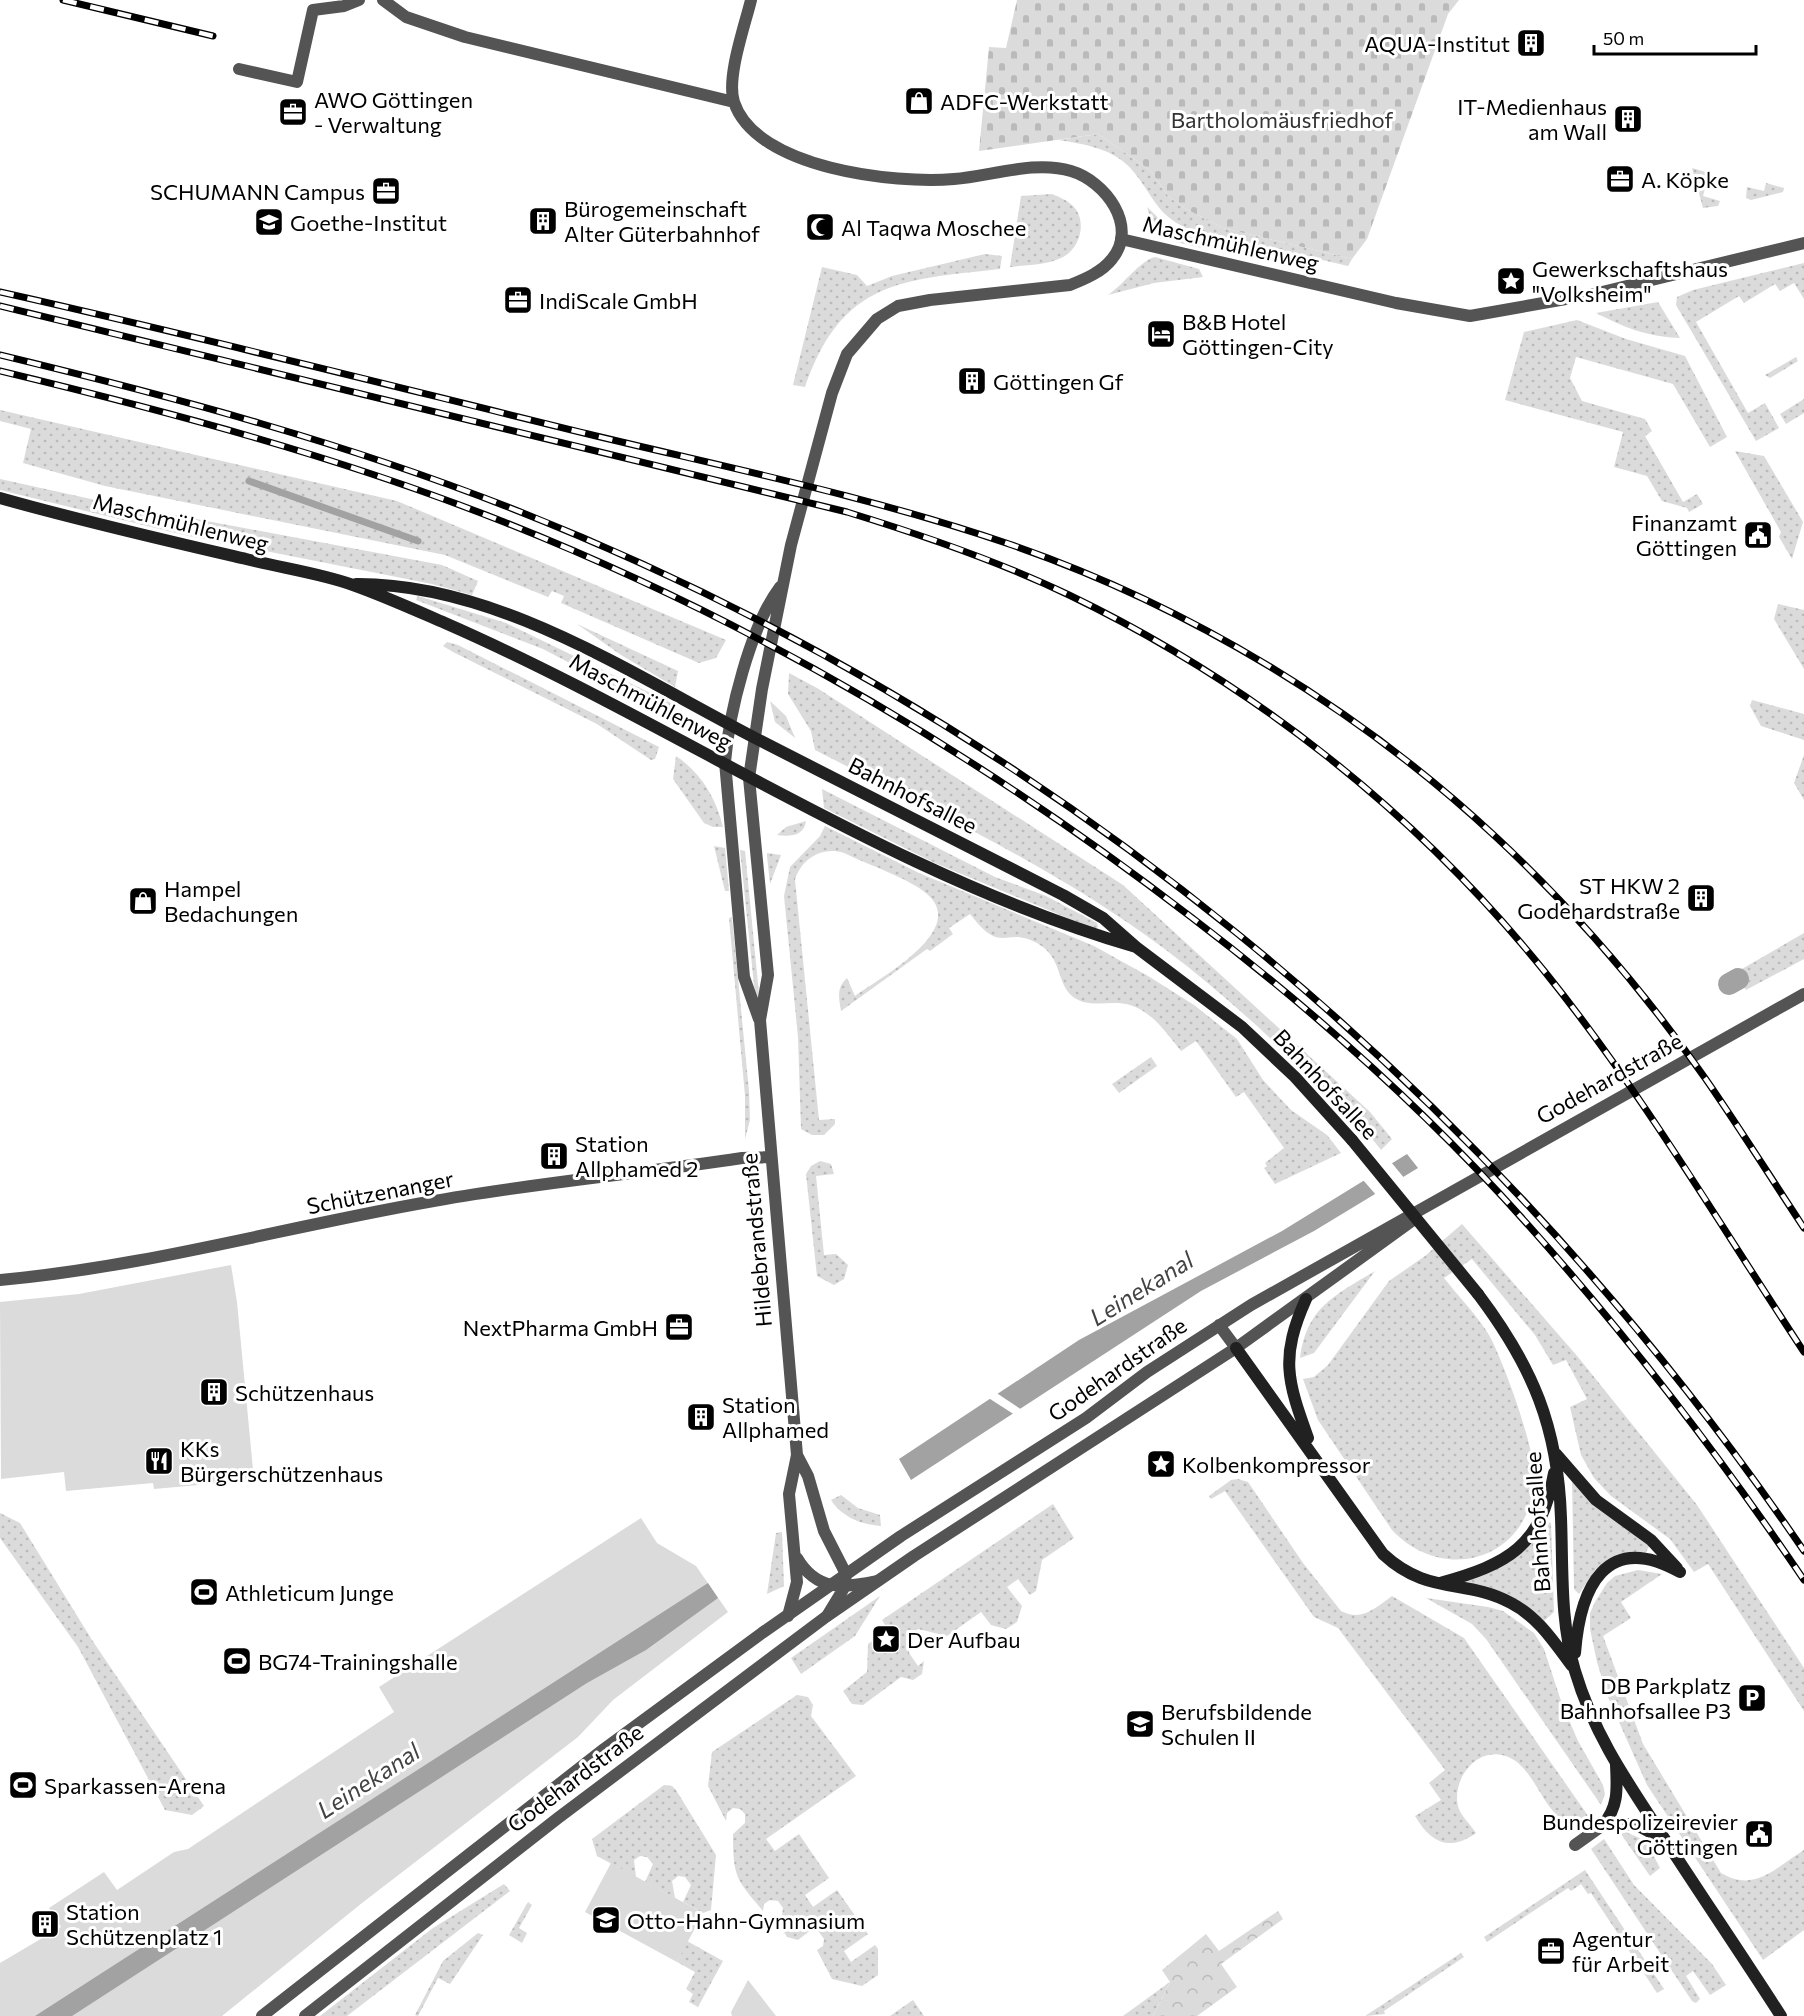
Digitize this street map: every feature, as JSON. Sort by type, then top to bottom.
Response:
[{"type":"main road","name":"Maschmühlenweg","points":[[0,498],[352,585],[514,653],[725,762],[749,778]]},
{"type":"main road","name":"Maschmühlenweg","points":[[352,585],[412,588],[463,600],[521,620],[579,646],[728,723]]},
{"type":"main road","name":"Bahnhofsallee","points":[[728,723],[1063,895],[1103,918],[1136,947],[1242,1027],[1295,1077],[1352,1140],[1478,1294],[1502,1325],[1525,1365],[1537,1391],[1556,1454],[1565,1613],[1574,1669],[1590,1719],[1667,1843],[1782,2016]]},
{"type":"main road","name":"Bahnhofsallee","points":[[749,778],[884,847],[991,896],[1093,934],[1136,947]]},
{"type":"main road","points":[[1306,1299],[1295,1324],[1287,1356],[1294,1400],[1313,1453]]},
{"type":"main road","points":[[1236,1348],[1383,1554],[1411,1576],[1489,1594],[1518,1607],[1540,1625],[1574,1669]]},
{"type":"main road","points":[[1439,1584],[1493,1567],[1524,1544],[1547,1501],[1556,1454]]},
{"type":"main road","points":[[1556,1454],[1596,1500],[1651,1540],[1680,1572],[1664,1564],[1632,1560],[1617,1563],[1599,1574],[1590,1585],[1581,1608],[1574,1669]]},
{"type":"main road","points":[[1603,1825],[1611,1815],[1616,1803],[1616,1764]]},
{"type":"main road","points":[[1603,1825],[1635,1824],[1667,1843]]},
{"type":"street","points":[[239,69],[297,82],[313,10],[344,6],[359,0]]},
{"type":"street","points":[[383,0],[406,16],[465,37],[734,102]]},
{"type":"street","points":[[751,0],[733,76],[734,102],[747,125],[763,139],[810,162],[889,179],[942,179],[1038,168],[1072,171],[1089,179],[1109,196],[1121,222],[1121,239]]},
{"type":"street","name":"Maschmühlenweg","points":[[749,778],[762,689],[782,584],[832,393],[847,354],[861,335],[878,319],[898,306],[921,301],[1070,285],[1104,268],[1113,258],[1121,239],[1396,303],[1470,316],[1594,294],[1804,243]]},
{"type":"street","name":"Maschmühlenweg","points":[[728,723],[768,603],[782,584]]},
{"type":"street","name":"Hildebrandstraße","points":[[728,723],[725,762],[744,977],[760,1020]]},
{"type":"street","name":"Hildebrandstraße","points":[[749,778],[768,975],[760,1020],[797,1455],[789,1494],[797,1582],[788,1616]]},
{"type":"street","name":"Godehardstraße","points":[[262,2016],[604,1749],[830,1585],[1086,1418],[1147,1372],[1218,1325],[1804,994]]},
{"type":"street","name":"Schützenanger","points":[[0,1280],[132,1262],[428,1202],[742,1158],[770,1157]]},
{"type":"street","name":"Godehardstraße","points":[[305,2016],[549,1824],[827,1616],[877,1581],[1236,1348],[1407,1226],[1435,1201]]},
{"type":"street","points":[[1218,1325],[1236,1348]]},
{"type":"street","name":"Hildebrandstraße","points":[[797,1455],[808,1476],[824,1531],[846,1574]]},
{"type":"street","name":"Godehardstraße","points":[[795,1556],[802,1568],[830,1585],[844,1588],[877,1581]]},
{"type":"street","points":[[827,1616],[844,1588],[846,1574]]},
{"type":"street","points":[[1575,1845],[1603,1825]]},
{"type":"green space","name":"Bartholomäusfriedhof","points":[[1017,0],[1459,0],[1448,14],[1367,239],[1352,259],[1223,228],[1186,209],[1169,197],[1150,170],[1098,134],[979,151],[989,47],[1006,48]]},
{"type":"green space","points":[[1098,134],[1150,170],[1169,197],[1186,209],[1223,228],[1352,259],[1348,266],[1186,228],[1161,210],[1133,171],[1117,157],[1089,146],[1058,140]]},
{"type":"green space","points":[[1692,168],[1709,173],[1703,196],[1720,201],[1718,206],[1703,208]]},
{"type":"green space","points":[[1766,183],[1784,188],[1783,192],[1751,200],[1746,198],[1747,187],[1764,191]]},
{"type":"green space","points":[[1052,194],[1068,202],[1078,212],[1080,235],[1073,249],[1055,260],[1010,267],[1021,196]]},
{"type":"green space","points":[[1147,207],[1169,228],[1208,244],[1202,248],[1166,238],[1155,228]]},
{"type":"green space","points":[[985,254],[1002,256],[1000,269],[933,277],[905,283],[880,292],[857,306],[837,325],[820,352],[805,387],[793,385],[822,267],[857,275],[867,286],[892,276]]},
{"type":"green space","points":[[1155,257],[1199,269],[1203,277],[1154,283],[1108,295],[1144,262]]},
{"type":"green space","points":[[1804,263],[1804,299],[1794,283],[1780,291],[1775,284],[1744,303],[1739,296],[1696,322],[1748,413],[1765,403],[1779,428],[1756,441],[1676,305],[1677,297],[1693,290]]},
{"type":"green space","points":[[1658,302],[1680,338],[1637,331],[1596,313]]},
{"type":"green space","points":[[1577,320],[1626,339],[1685,356],[1727,437],[1710,447],[1673,384],[1576,357],[1570,378],[1582,401],[1645,419],[1652,431],[1645,436],[1683,502],[1697,494],[1703,504],[1689,512],[1687,508],[1662,501],[1647,476],[1614,467],[1623,432],[1505,400],[1524,332]]},
{"type":"green space","points":[[1796,357],[1798,361],[1770,378],[1765,375]]},
{"type":"green space","points":[[1804,399],[1804,413],[1786,424],[1780,414]]},
{"type":"green space","points":[[0,410],[397,501],[726,640],[716,658],[699,663],[561,603],[564,596],[552,591],[548,597],[445,555],[105,486],[23,463],[31,429],[0,421]]},
{"type":"green space","points":[[1735,451],[1764,456],[1803,522],[1792,559],[1779,537],[1781,532]]},
{"type":"green space","points":[[0,479],[100,501],[442,565],[478,581],[472,595],[432,584],[184,535],[0,490]]},
{"type":"green space","points":[[418,596],[506,623],[671,703],[667,714],[543,649],[416,600]]},
{"type":"green space","points":[[1778,604],[1804,610],[1804,669],[1774,619]]},
{"type":"green space","points":[[577,624],[678,671],[675,687],[621,655]]},
{"type":"green space","points":[[447,642],[458,645],[659,747],[655,759],[651,760],[597,724],[453,652],[443,646]]},
{"type":"green space","points":[[789,673],[817,688],[1123,885],[1370,1112],[1392,1139],[1381,1150],[1365,1130],[1244,1014],[1193,971],[1125,921],[1039,867],[815,750],[811,731],[788,694]]},
{"type":"green space","points":[[1752,700],[1804,714],[1804,740],[1761,726],[1750,706]]},
{"type":"green space","points":[[770,701],[786,716],[795,738],[775,722]]},
{"type":"green space","points":[[1804,755],[1804,800],[1794,783]]},
{"type":"green space","points":[[676,756],[693,770],[712,796],[723,827],[713,827],[704,823],[673,779]]},
{"type":"green space","points":[[822,789],[995,877],[1046,896],[1097,923],[1098,927],[1094,929],[935,863],[824,808]]},
{"type":"green space","points":[[806,821],[799,833],[787,836],[777,835],[786,827]]},
{"type":"green space","points":[[825,826],[919,873],[1094,946],[1194,1005],[1237,1039],[1263,1080],[1291,1110],[1327,1135],[1341,1153],[1275,1184],[1264,1168],[1267,1166],[1265,1163],[1284,1148],[1244,1092],[1236,1097],[1196,1041],[1181,1051],[1159,1024],[1138,1008],[1123,1003],[1093,1003],[1079,1000],[1072,996],[1063,984],[1055,963],[1045,949],[1026,938],[1004,938],[990,934],[970,914],[949,928],[953,934],[930,951],[927,949],[841,1011],[840,989],[847,978],[855,996],[900,965],[929,937],[937,923],[937,908],[927,894],[910,882],[836,851],[820,853],[807,860],[795,880],[819,1120],[835,1119],[835,1124],[824,1135],[812,1135],[801,1129],[798,1037],[784,896],[790,867],[820,836]]},
{"type":"green space","points":[[714,846],[725,848],[729,891],[725,891]]},
{"type":"green space","points":[[740,850],[745,851],[760,1004],[756,1004]]},
{"type":"green space","points":[[767,853],[781,855],[770,884],[767,856]]},
{"type":"green space","points":[[732,917],[749,1091],[750,1120],[745,1139],[745,1096],[729,918]]},
{"type":"green space","points":[[1804,933],[1804,959],[1746,990],[1735,973]]},
{"type":"green space","points":[[1151,1057],[1157,1066],[1119,1093],[1112,1084]]},
{"type":"green space","points":[[820,1161],[831,1164],[834,1174],[816,1176],[824,1255],[836,1254],[848,1265],[844,1279],[834,1285],[817,1276],[806,1174],[811,1166]]},
{"type":"green space","points":[[1462,1224],[1578,1357],[1697,1505],[1804,1668],[1804,1711],[1708,1564],[1694,1572],[1670,1539],[1611,1496],[1594,1478],[1581,1455],[1570,1407],[1587,1399],[1566,1360],[1553,1365],[1535,1335],[1472,1259],[1444,1278],[1489,1335],[1509,1383],[1533,1460],[1531,1502],[1520,1525],[1504,1543],[1484,1554],[1462,1559],[1438,1557],[1414,1548],[1392,1530],[1318,1420],[1303,1379],[1314,1377],[1328,1365],[1389,1281],[1425,1256]]},
{"type":"green space","points":[[231,1265],[237,1302],[254,1480],[154,1489],[153,1483],[66,1491],[64,1472],[1,1479],[0,1302],[79,1294]]},
{"type":"green space","points":[[1375,1271],[1314,1353],[1300,1358],[1303,1341],[1316,1315],[1335,1296]]},
{"type":"green space","points":[[1238,1479],[1248,1482],[1303,1563],[1341,1611],[1355,1615],[1362,1614],[1374,1609],[1392,1596],[1464,1638],[1591,1820],[1575,1824],[1563,1820],[1553,1811],[1526,1771],[1515,1761],[1502,1755],[1492,1754],[1474,1762],[1467,1769],[1458,1787],[1459,1809],[1476,1833],[1466,1839],[1449,1843],[1441,1842],[1427,1833],[1415,1816],[1441,1800],[1429,1783],[1445,1770],[1338,1628],[1314,1617],[1225,1491],[1211,1499],[1209,1496],[1231,1480]]},
{"type":"green space","points":[[1572,1479],[1651,1543],[1645,1554],[1608,1560],[1596,1569],[1579,1594],[1574,1589]]},
{"type":"green space","points":[[841,1495],[858,1508],[880,1515],[881,1526],[866,1524],[847,1516],[831,1500]]},
{"type":"green space","points":[[1053,1504],[1074,1538],[1042,1560],[1036,1591],[1030,1595],[1018,1579],[1007,1587],[1022,1606],[1017,1622],[1006,1629],[991,1625],[981,1612],[947,1636],[918,1629],[911,1635],[909,1653],[918,1666],[924,1661],[922,1674],[913,1680],[901,1677],[863,1705],[852,1704],[843,1691],[867,1672],[868,1644],[888,1630],[882,1620]]},
{"type":"green space","points":[[0,1513],[20,1523],[92,1640],[204,1806],[192,1815],[165,1810],[78,1647],[0,1538]]},
{"type":"green space","points":[[641,1518],[657,1543],[696,1566],[728,1612],[613,1700],[578,1737],[362,1903],[222,2016],[0,2016],[0,1963],[61,1927],[49,1908],[104,1872],[117,1890],[174,1852],[188,1849],[394,1712],[379,1687]]},
{"type":"green space","points":[[1541,1521],[1551,1523],[1554,1612],[1544,1621],[1533,1611],[1463,1588],[1462,1579],[1500,1567],[1518,1554]]},
{"type":"green space","points":[[782,1532],[784,1586],[767,1594],[776,1533]]},
{"type":"green space","points":[[1638,1570],[1662,1574],[1621,1602],[1631,1618],[1603,1636],[1643,1744],[1721,1873],[1744,1880],[1755,1879],[1764,1876],[1804,1850],[1804,1930],[1763,1960],[1647,1785],[1607,1695],[1590,1629],[1590,1613],[1607,1583],[1615,1576]]},
{"type":"green space","points":[[880,1596],[855,1636],[801,1674],[791,1658]]},
{"type":"green space","points":[[1426,1598],[1503,1611],[1534,1633],[1544,1649],[1562,1704],[1578,1741],[1603,1785],[1605,1794],[1601,1805],[1486,1639],[1472,1624]]},
{"type":"green space","points":[[797,1695],[808,1697],[813,1705],[811,1716],[856,1776],[766,1839],[775,1851],[799,1834],[829,1878],[805,1895],[813,1907],[837,1890],[868,1934],[844,1951],[851,1962],[875,1945],[878,1949],[878,1975],[862,1986],[832,1979],[817,1950],[823,1946],[824,1939],[819,1932],[811,1930],[798,1940],[787,1937],[776,1919],[782,1915],[783,1908],[778,1901],[770,1900],[764,1904],[763,1911],[747,1892],[735,1869],[733,1848],[733,1834],[745,1823],[745,1814],[740,1809],[733,1808],[727,1813],[726,1821],[708,1786],[712,1752]]},
{"type":"green space","points":[[664,1785],[672,1786],[676,1790],[716,1855],[711,1910],[703,1913],[683,1902],[691,1885],[685,1877],[678,1876],[672,1881],[675,1898],[645,1882],[653,1864],[647,1857],[640,1856],[634,1860],[636,1877],[597,1856],[592,1839]]},
{"type":"green space","points":[[1626,1832],[1646,1841],[1660,1868],[1650,1876],[1621,1834]]},
{"type":"green space","points":[[1604,1839],[1634,1885],[1712,1964],[1726,1985],[1710,1995],[1693,1971],[1686,1976],[1700,1999],[1696,2003],[1692,2001],[1591,1849]]},
{"type":"green space","points":[[611,1863],[703,1913],[677,1962],[585,1912]]},
{"type":"green space","points":[[1585,1870],[1664,1989],[1657,1993],[1591,1893],[1588,1894],[1581,1884],[1571,1891],[1568,1888],[1487,1942],[1484,1937]]},
{"type":"green space","points":[[504,1884],[510,1891],[347,2016],[320,2016],[433,1928]]},
{"type":"green space","points":[[528,1902],[532,1905],[519,1928],[527,1933],[522,1943],[509,1935]]},
{"type":"green space","points":[[1278,1911],[1283,1919],[1221,1964],[1237,1987],[1197,2016],[1153,2016],[1170,1982],[1162,1970],[1206,1934],[1219,1951]]},
{"type":"green space","points":[[478,1933],[483,1935],[450,1984],[438,1978],[418,2016],[415,2015],[443,1961]]},
{"type":"green space","points":[[687,1941],[723,1961],[698,2007],[689,2002],[693,1994],[686,1989],[695,1972],[677,1962]]},
{"type":"green space","points":[[1461,1953],[1464,1957],[1384,2011],[1385,2014],[1365,2016]]},
{"type":"green space","points":[[748,1980],[776,2016],[732,2016],[731,2012]]},
{"type":"green space","points":[[1170,1982],[1153,2016],[1123,2016],[1167,1984]]},
{"type":"green space","points":[[913,2000],[924,2016],[890,2016]]},
{"type":"shaded area","points":[[1407,1154],[1418,1168],[1314,1231],[1201,1291],[911,1480],[899,1459],[1079,1340],[1282,1231]]},
{"type":"shaded area","points":[[708,1583],[718,1598],[646,1650],[587,1683],[72,2016],[35,2016]]},
{"type":"pier","points":[[1391,1162],[1405,1179],[1377,1196],[1363,1180]]},
{"type":"pier","points":[[995,1392],[1022,1410],[1015,1415],[987,1397]]},
{"type":"waterway","points":[[249,481],[418,541]]},
{"type":"waterway","name":"Leinekanal","points":[[1729,984],[1738,979]]},
{"type":"railway","points":[[63,0],[213,36]]},
{"type":"railway","points":[[0,292],[800,484],[905,512],[1009,544],[1075,569],[1205,630],[1329,704],[1388,746],[1444,791],[1526,865],[1607,952],[1658,1014],[1718,1096],[1804,1228]]},
{"type":"railway","points":[[0,306],[847,512],[931,539],[1015,571],[1069,595],[1137,630],[1203,669],[1266,711],[1328,757],[1442,858],[1495,914],[1545,972],[1614,1064],[1679,1159],[1804,1352]]},
{"type":"railway","points":[[0,355],[195,405],[323,442],[513,509],[707,594],[892,694],[1069,807],[1236,933],[1394,1071],[1542,1220],[1679,1381],[1804,1551]]},
{"type":"railway","points":[[0,371],[191,420],[317,456],[504,522],[596,560],[774,647],[946,747],[1029,801],[1191,917],[1281,988],[1368,1063],[1451,1143],[1529,1226],[1638,1355],[1740,1488],[1804,1580]]},
{"type":"place","name":"AQUA-Institut","points":[[1531,43]]},
{"type":"place","name":"ADFC-Werkstatt","points":[[919,101]]},
{"type":"place","name":"AWO Göttingen - Verwaltung","points":[[293,112]]},
{"type":"place","name":"IT-Medienhaus am Wall","points":[[1628,119]]},
{"type":"place","name":"A. Köpke","points":[[1620,179]]},
{"type":"place","name":"SCHUMANN Campus","points":[[386,191]]},
{"type":"place","name":"Bürogemeinschaft Alter Güterbahnhof","points":[[543,221]]},
{"type":"place","name":"Goethe-Institut","points":[[269,222]]},
{"type":"place","name":"Al Taqwa Moschee","points":[[820,227]]},
{"type":"place","name":"Gewerkschaftshaus \"Volksheim\"","points":[[1511,281]]},
{"type":"place","name":"IndiScale GmbH","points":[[518,300]]},
{"type":"place","name":"B&B Hotel Göttingen-City","points":[[1161,334]]},
{"type":"place","name":"Göttingen Gf","points":[[972,381]]},
{"type":"place","name":"Finanzamt Göttingen","points":[[1758,535]]},
{"type":"place","name":"ST HKW 2 Godehardstraße","points":[[1701,898]]},
{"type":"place","name":"Hampel Bedachungen","points":[[143,901]]},
{"type":"place","name":"Station Allphamed 2","points":[[554,1156]]},
{"type":"place","name":"NextPharma GmbH","points":[[679,1327]]},
{"type":"place","name":"Schützenhaus","points":[[214,1392]]},
{"type":"place","name":"Station Allphamed","points":[[701,1417]]},
{"type":"place","name":"KKs Bürgerschützenhaus","points":[[159,1461]]},
{"type":"place","name":"Kolbenkompressor","points":[[1161,1464]]},
{"type":"place","name":"Athleticum Junge","points":[[204,1592]]},
{"type":"place","name":"Der Aufbau","points":[[886,1639]]},
{"type":"place","name":"BG74-Trainingshalle","points":[[237,1661]]},
{"type":"place","name":"DB Parkplatz Bahnhofsallee P3","points":[[1752,1698]]},
{"type":"place","name":"Berufsbildende Schulen II","points":[[1140,1724]]},
{"type":"place","name":"Sparkassen-Arena","points":[[23,1785]]},
{"type":"place","name":"Bundespolizeirevier Göttingen","points":[[1759,1834]]},
{"type":"place","name":"Otto-Hahn-Gymnasium","points":[[606,1920]]},
{"type":"place","name":"Station Schützenplatz 1","points":[[45,1924]]},
{"type":"place","name":"Agentur für Arbeit","points":[[1551,1951]]}]
